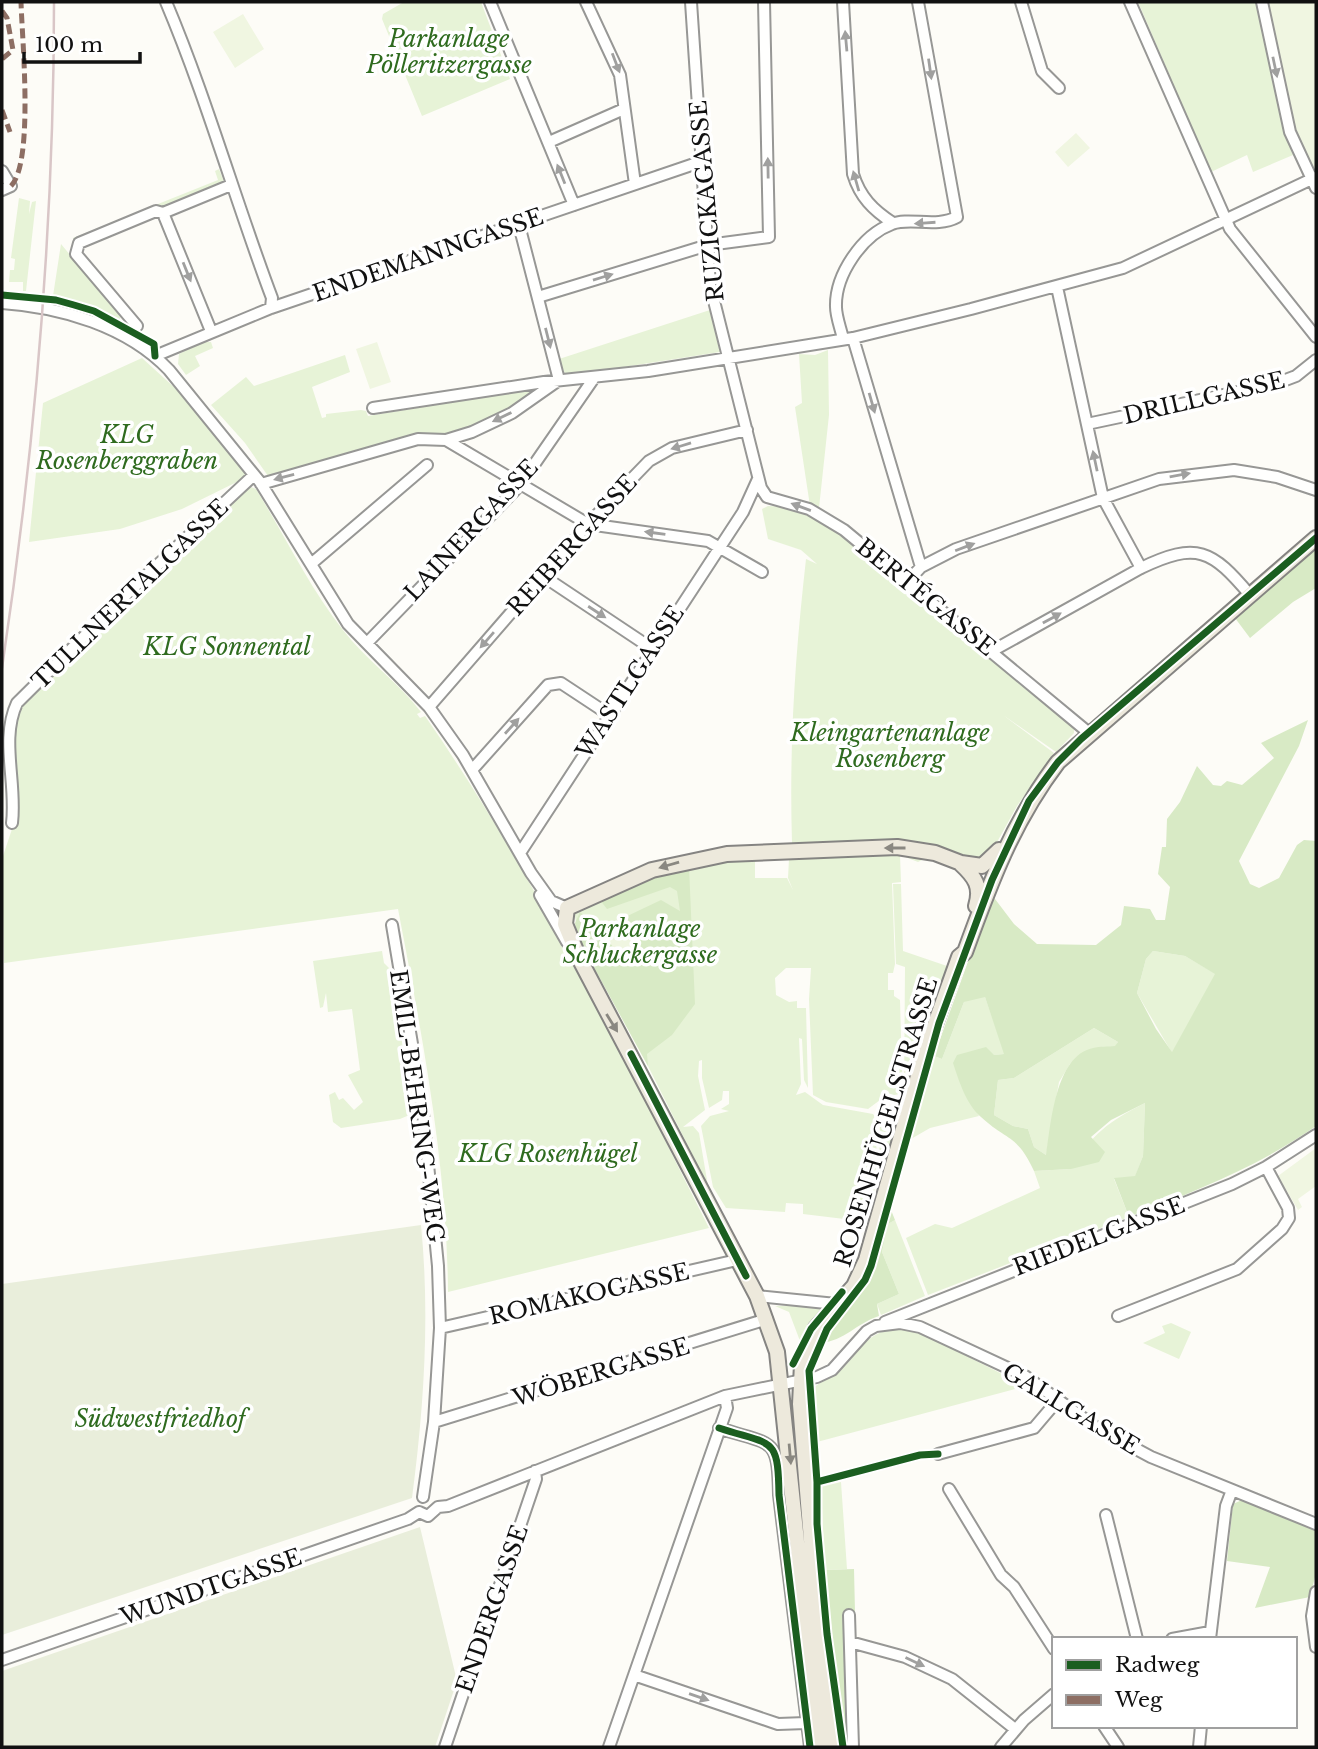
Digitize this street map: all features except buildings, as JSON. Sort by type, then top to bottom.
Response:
[{"type":"main road","name":"ROSENHÜGELSTRASSE","points":[[834,1747],[820,1651],[800,1382],[805,1352],[811,1338],[836,1304],[854,1286],[866,1260],[924,1055],[959,957],[965,952],[1014,827],[1044,779],[1089,733],[1316,538]]},
{"type":"main road","points":[[822,1747],[808,1655],[782,1386],[777,1352],[767,1319],[579,958],[565,924],[567,908],[652,870],[727,854],[897,847],[935,853],[961,863],[982,866],[989,863],[1014,827]]},
{"type":"main road","points":[[959,957],[979,897],[976,881],[961,863]]},
{"type":"street","points":[[166,2],[216,132],[231,186],[272,298],[271,308]]},
{"type":"street","points":[[490,2],[574,205]]},
{"type":"street","points":[[586,2],[618,68],[625,94],[624,109],[635,184]]},
{"type":"street","name":"RUZICKAGASSE","points":[[691,2],[710,285],[758,479]]},
{"type":"street","points":[[538,297],[708,245],[769,237],[764,2]]},
{"type":"street","points":[[843,2],[853,174],[866,202],[893,223]]},
{"type":"street","points":[[918,2],[957,217],[931,223],[893,223],[858,250],[841,277],[836,306],[921,567]]},
{"type":"street","points":[[1021,2],[1042,71],[1059,88]]},
{"type":"street","points":[[1130,2],[1225,219],[1316,337]]},
{"type":"street","points":[[373,408],[559,380],[594,378],[848,338],[1057,287],[1123,268],[1225,219],[1314,181],[1287,123],[1262,2]]},
{"type":"street","points":[[549,142],[624,109]]},
{"type":"street","name":"ENDEMANNGASSE","points":[[155,356],[271,308],[703,161]]},
{"type":"street","points":[[2,172],[11,186],[2,190]]},
{"type":"street","points":[[137,326],[76,254],[79,243],[156,211],[163,213],[231,186]]},
{"type":"street","points":[[163,213],[211,331]]},
{"type":"street","points":[[519,225],[559,380]]},
{"type":"street","points":[[1057,287],[1103,498],[1141,568]]},
{"type":"street","points":[[2,303],[56,310],[125,337],[155,356],[194,398],[258,479],[348,624],[429,707],[472,771],[520,853],[553,918],[579,958]]},
{"type":"street","name":"DRILLGASSE","points":[[1087,424],[1275,384],[1296,376],[1316,360]]},
{"type":"street","name":"LAINERGASSE","points":[[367,643],[520,485],[594,378]]},
{"type":"street","name":"TULLNERTALGASSE","points":[[12,823],[13,801],[6,758],[8,716],[17,703],[134,587],[258,479],[418,439],[446,440],[512,413],[559,380]]},
{"type":"street","name":"REIBERGASSE","points":[[429,707],[589,524],[649,461],[672,448],[747,430]]},
{"type":"street","points":[[446,440],[589,524],[708,541],[762,572]]},
{"type":"street","points":[[311,564],[427,465]]},
{"type":"street","points":[[907,582],[921,567],[956,549],[1159,479],[1234,470],[1277,477],[1316,490]]},
{"type":"street","points":[[758,479],[767,497]]},
{"type":"street","name":"WASTLGASSE","points":[[520,853],[651,648],[743,512],[758,479]]},
{"type":"street","name":"WASTLGASSE","points":[[743,512],[767,497]]},
{"type":"street","name":"BERTÉGASSE","points":[[767,497],[826,518],[1089,733]]},
{"type":"street","points":[[992,651],[1163,557],[1201,553],[1227,567],[1250,594]]},
{"type":"street","points":[[543,576],[651,648]]},
{"type":"street","points":[[472,771],[548,685],[561,683],[608,714]]},
{"type":"street","points":[[531,873],[551,901],[567,908]]},
{"type":"street","name":"EMIL-BEHRING-WEG","points":[[392,925],[424,1117],[438,1266],[440,1328],[434,1422],[423,1497]]},
{"type":"street","name":"RIEDELGASSE","points":[[876,1326],[909,1310],[1204,1195],[1266,1167],[1316,1135]]},
{"type":"street","points":[[1118,1316],[1237,1269],[1282,1229],[1289,1218],[1287,1206],[1266,1167]]},
{"type":"street","name":"ROMAKOGASSE","points":[[440,1328],[737,1260]]},
{"type":"street","points":[[757,1296],[836,1304]]},
{"type":"street","points":[[909,1310],[920,1327]]},
{"type":"street","name":"WÖBERGASSE","points":[[434,1422],[767,1319]]},
{"type":"street","name":"GALLGASSE","points":[[876,1326],[900,1324],[920,1327],[1025,1376],[1057,1401],[1128,1446],[1316,1524]]},
{"type":"street","points":[[438,1507],[449,1506],[725,1396],[800,1382],[832,1370],[859,1337],[876,1326]]},
{"type":"street","points":[[609,1747],[727,1408],[725,1396]]},
{"type":"street","points":[[938,1454],[1034,1428],[1057,1401]]},
{"type":"street","points":[[719,1428],[772,1447],[777,1455],[779,1495],[810,1747]]},
{"type":"street","name":"ENDERGASSE","points":[[445,1747],[536,1479],[535,1471]]},
{"type":"street","points":[[949,1489],[976,1537],[1002,1575],[1014,1587],[1052,1646]]},
{"type":"street","points":[[1210,1636],[1226,1506],[1232,1490]]},
{"type":"street","points":[[423,1497],[433,1498],[438,1507],[432,1516],[425,1516],[419,1512],[418,1502],[423,1497]]},
{"type":"street","name":"WUNDTGASSE","points":[[2,1660],[408,1519],[419,1512]]},
{"type":"street","points":[[1106,1515],[1136,1637]]},
{"type":"street","points":[[1316,1592],[1312,1616],[1316,1647]]},
{"type":"street","points":[[849,1615],[853,1747]]},
{"type":"street","points":[[850,1642],[905,1657],[952,1679],[1016,1729]]},
{"type":"street","points":[[634,1675],[778,1724],[806,1723]]},
{"type":"street","points":[[1001,1747],[1052,1696]]},
{"type":"street","points":[[1105,1728],[1118,1747]]},
{"type":"street","points":[[1199,1747],[1201,1728]]},
{"type":"green space","name":"Parkanlage Pölleritzergasse","points":[[404,2],[481,2],[510,79],[422,116],[382,19],[383,14]]},
{"type":"green space","points":[[1138,2],[1257,2],[1282,121],[1293,155],[1253,172],[1247,155],[1211,172]]},
{"type":"green space","points":[[1267,2],[1316,2],[1316,169],[1311,171],[1296,138]]},
{"type":"green space","points":[[243,14],[264,49],[235,68],[213,32]]},
{"type":"green space","points":[[1076,133],[1090,148],[1068,167],[1055,152]]},
{"type":"green space","points":[[219,169],[224,182],[74,242],[73,238],[218,180],[215,171]]},
{"type":"green space","points":[[19,198],[30,201],[29,214],[32,202],[36,201],[26,291],[23,291],[23,282],[9,282],[10,270],[14,270],[15,259],[11,258]]},
{"type":"green space","points":[[61,244],[121,316],[119,321],[53,296]]},
{"type":"green space","points":[[710,310],[720,352],[566,376],[559,359]]},
{"type":"green space","points":[[202,342],[211,342],[213,348],[195,356],[200,366],[186,375],[178,364],[179,354]]},
{"type":"green space","points":[[377,342],[391,382],[370,389],[356,349]]},
{"type":"green space","points":[[828,350],[829,415],[819,508],[810,506],[795,407],[802,403],[799,354],[815,355]]},
{"type":"green space","points":[[345,355],[350,372],[312,387],[322,418],[326,417],[326,414],[361,410],[366,411],[368,416],[548,386],[473,429],[268,476],[245,443],[211,405],[246,377],[254,386]]},
{"type":"green space","name":"KLG Rosenberggraben","points":[[142,358],[175,388],[249,476],[182,509],[120,529],[29,542],[43,403]]},
{"type":"green space","name":"KLG Rosenhügel","points":[[251,487],[256,489],[331,614],[352,641],[412,701],[421,712],[417,714],[420,718],[425,716],[466,777],[576,967],[709,1228],[448,1292],[447,1244],[432,1099],[398,909],[4,963],[2,859],[14,823],[13,715],[134,592]]},
{"type":"green space","name":"Kleingartenanlage Rosenberg","points":[[768,506],[790,507],[833,528],[1074,726],[1074,733],[1056,752],[1003,715],[1054,753],[1017,806],[991,853],[977,860],[928,843],[910,841],[792,843],[792,736],[806,559],[817,564],[801,550],[768,539],[762,509]]},
{"type":"green space","points":[[1316,549],[1316,588],[1293,602],[1250,638],[1235,618]]},
{"type":"green space","points":[[1308,720],[1299,746],[1239,861],[1250,884],[1259,888],[1279,878],[1297,845],[1304,840],[1316,841],[1316,1126],[1249,1166],[1129,1217],[1114,1178],[1135,1176],[1143,1156],[1145,1103],[1111,1120],[1091,1137],[1105,1152],[1099,1162],[1071,1169],[1034,1171],[1017,1144],[990,1125],[971,1106],[953,1063],[957,1055],[986,1047],[994,1055],[1004,1054],[985,997],[964,1002],[942,1059],[934,1056],[992,895],[1014,924],[1037,944],[1096,945],[1121,925],[1124,906],[1150,909],[1156,920],[1165,920],[1170,887],[1158,874],[1162,847],[1166,847],[1167,819],[1180,802],[1197,766],[1213,785],[1221,786],[1227,781],[1242,785],[1274,758],[1261,743]],"holes":[[[1153,951],[1185,956],[1215,974],[1172,1052],[1137,993],[1146,959]],[[1094,1028],[1118,1042],[1115,1046],[1096,1047],[1080,1054],[1070,1064],[1057,1093],[1046,1155],[1034,1147],[1028,1129],[1013,1126],[994,1115],[998,1080],[1014,1078]]]},
{"type":"green space","points":[[899,854],[926,858],[918,862],[900,855],[901,882],[892,883],[895,964],[893,973],[888,973],[888,990],[894,990],[894,996],[900,1000],[902,1072],[899,1094],[885,1097],[887,1091],[883,1090],[884,1097],[868,1109],[826,1102],[813,1095],[809,999],[811,968],[786,968],[775,978],[776,995],[789,1002],[797,1001],[797,1008],[806,1008],[808,1088],[804,1080],[802,1039],[799,1038],[801,1084],[796,1095],[805,1092],[823,1105],[873,1114],[876,1118],[875,1186],[868,1211],[861,1221],[803,1214],[803,1204],[786,1203],[785,1212],[726,1208],[713,1187],[701,1126],[710,1116],[729,1111],[721,1109],[729,1104],[729,1091],[723,1091],[722,1100],[709,1108],[702,1078],[702,1060],[699,1061],[698,1076],[705,1110],[683,1127],[693,1126],[699,1133],[708,1186],[648,1066],[579,940],[574,911],[663,874],[710,863],[758,859],[755,860],[755,878],[787,878],[793,890],[788,878],[789,859],[764,859]]},
{"type":"green space","name":"Parkanlage Schluckergasse","points":[[689,867],[695,1004],[672,1035],[647,1054],[648,1066],[577,936],[575,923],[580,912],[600,929],[661,900],[680,911],[677,891],[670,887],[607,909],[600,900],[647,879]]},
{"type":"green space","points":[[893,884],[901,884],[903,951],[947,966],[904,1100],[905,967],[896,964]]},
{"type":"green space","points":[[634,926],[638,957],[615,962],[612,945],[607,943],[607,937],[622,927]]},
{"type":"green space","points":[[382,951],[384,963],[392,971],[414,1113],[400,1119],[341,1128],[333,1122],[329,1095],[335,1092],[339,1100],[343,1098],[354,1110],[363,1102],[348,1075],[360,1070],[352,1009],[328,1012],[326,993],[323,1007],[320,1008],[313,961]]},
{"type":"green space","points":[[1153,951],[1185,956],[1216,974],[1172,1053],[1137,993],[1146,959]]},
{"type":"green space","points":[[973,997],[985,997],[1005,1054],[994,1055],[963,1090],[979,1116],[930,1128],[911,1139],[934,1056],[942,1059],[964,1002]]},
{"type":"green space","points":[[1094,1028],[1118,1042],[1116,1046],[1070,1064],[1059,1082],[1046,1155],[1034,1147],[1028,1129],[1013,1126],[994,1115],[998,1080],[1014,1078]]},
{"type":"green space","points":[[1145,1103],[1143,1156],[1135,1177],[1114,1179],[1129,1217],[928,1295],[906,1238],[935,1224],[952,1228],[1040,1188],[1034,1171],[1071,1169],[1094,1137],[1121,1116]]},
{"type":"green space","points":[[898,1105],[902,1106],[869,1225],[878,1192],[879,1169],[883,1168],[879,1166],[880,1125],[891,1128]]},
{"type":"green space","points":[[1316,1148],[1316,1186],[1298,1199],[1302,1207],[1298,1210],[1278,1176]]},
{"type":"green space","points":[[889,1205],[895,1220],[888,1224],[882,1252],[899,1294],[877,1304],[879,1316],[837,1339],[821,1343],[839,1314],[868,1283]]},
{"type":"green space","points":[[895,1220],[925,1296],[881,1315],[877,1304],[899,1294],[882,1252],[888,1224]]},
{"type":"green space","name":"Südwestfriedhof","points":[[421,1225],[425,1293],[424,1362],[412,1498],[2,1635],[2,1284]]},
{"type":"green space","points":[[802,1305],[823,1308],[800,1341],[789,1312],[775,1306]]},
{"type":"green space","points":[[1171,1323],[1191,1332],[1179,1359],[1143,1343],[1165,1333],[1162,1326]]},
{"type":"green space","points":[[898,1328],[911,1328],[1026,1386],[817,1442],[812,1391],[814,1388],[843,1368],[868,1340]]},
{"type":"green space","points":[[841,1482],[847,1569],[825,1570],[821,1487]]},
{"type":"green space","points":[[1242,1500],[1316,1530],[1316,1573],[1310,1597],[1255,1608],[1270,1567],[1227,1561],[1233,1504]]},
{"type":"green space","points":[[420,1527],[457,1681],[435,1747],[2,1747],[2,1671]]},
{"type":"green space","points":[[854,1569],[855,1612],[848,1612],[852,1747],[845,1747],[825,1570]]},
{"type":"railway","points":[[2,668],[24,502],[40,336],[51,169],[54,2]]},
{"type":"marked path","points":[[11,186],[18,173],[25,127],[21,2]]},
{"type":"marked path","points":[[2,11],[7,18],[13,50],[2,59]]},
{"type":"marked path","points":[[2,110],[10,132]]},
{"type":"cycle path","points":[[2,295],[56,300],[94,311],[154,344],[155,356]]},
{"type":"cycle path","points":[[843,1747],[827,1634],[817,1524],[817,1482],[809,1371],[827,1329],[865,1280],[871,1266],[939,1023],[992,880],[1029,801],[1058,762],[1081,739],[1316,538]]},
{"type":"cycle path","points":[[631,1054],[746,1276]]},
{"type":"cycle path","points":[[793,1364],[811,1329],[842,1292]]},
{"type":"cycle path","points":[[719,1428],[761,1441],[774,1452],[777,1462],[810,1747]]},
{"type":"cycle path","points":[[817,1482],[920,1455],[938,1454]]},
{"type":"park label","name":"KLG Sonnental","points":[[227,647]]}]
